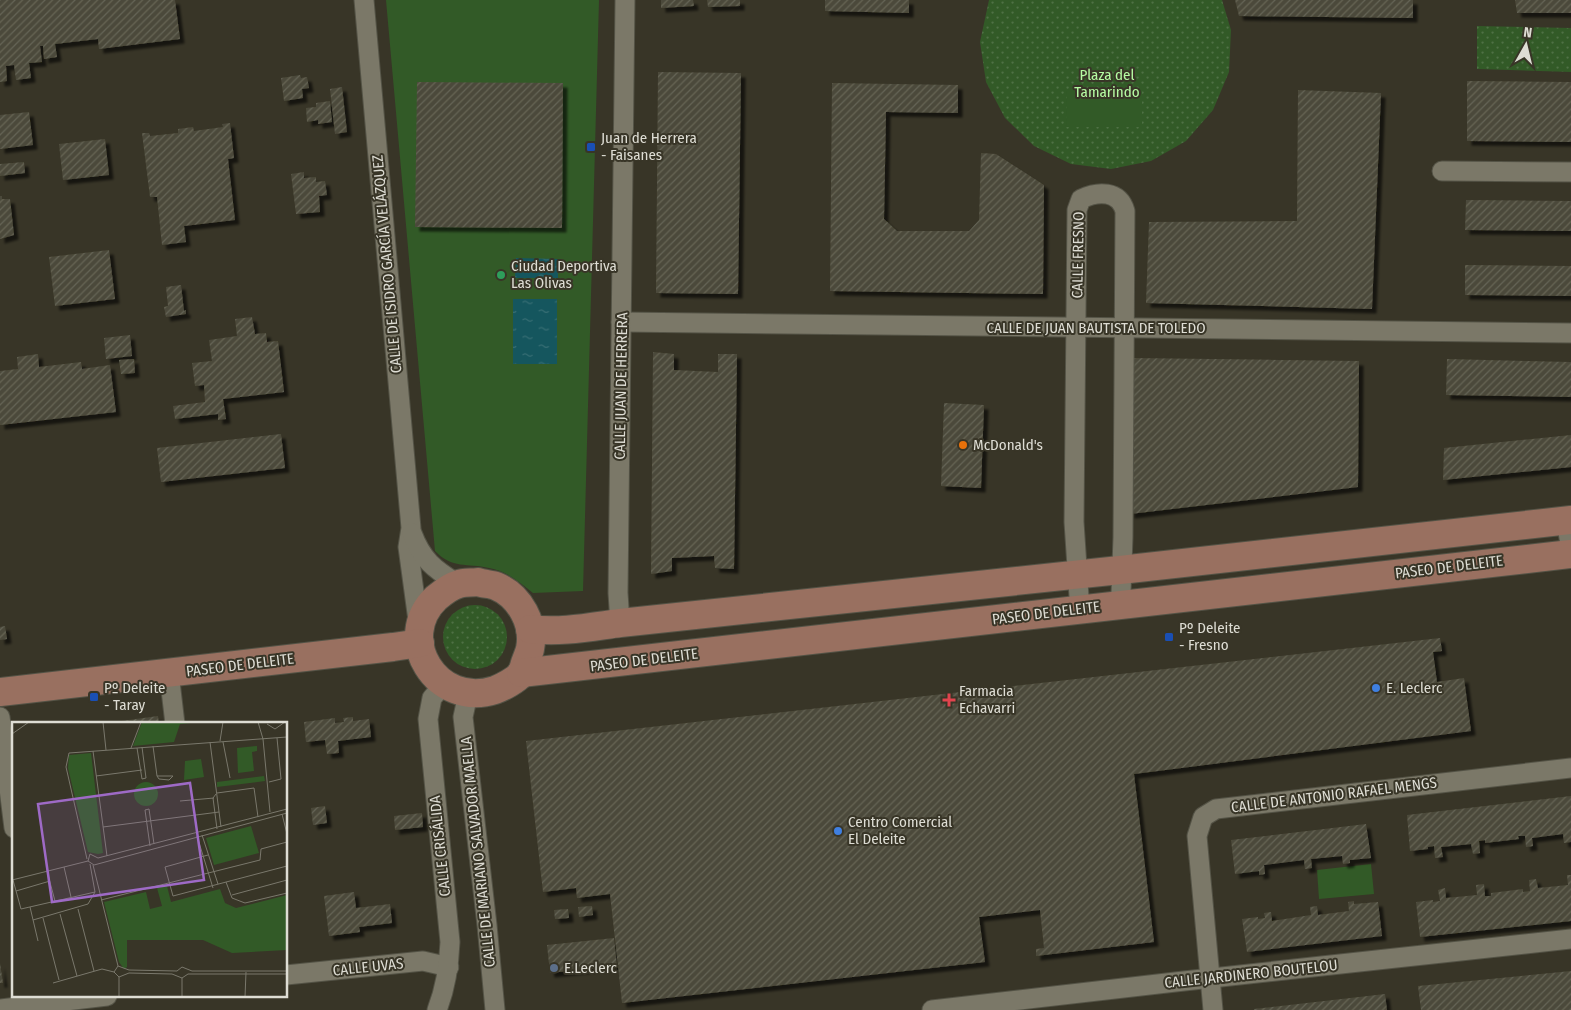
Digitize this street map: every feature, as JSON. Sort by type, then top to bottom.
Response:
[{"type":"main road","points":[[530,629],[544,631],[575,630],[620,623],[1569,520]]},
{"type":"main road","name":"PASEO DE DELEITE","points":[[522,673],[1571,552]]},
{"type":"main road","points":[[478,582],[496,586],[512,596],[524,611],[530,629],[530,648],[522,673],[500,688],[485,693],[456,689],[432,674],[424,660],[420,636],[424,616],[431,603],[442,593],[458,584],[478,582]]},
{"type":"main road","name":"PASEO DE DELEITE","points":[[0,692],[169,673],[420,636]]},
{"type":"street","name":"CALLE DE ISIDRO GARCÍA VELÁZQUEZ","points":[[364,0],[411,528],[416,544],[424,558],[437,571],[458,584]]},
{"type":"street","name":"CALLE JUAN DE HERRERA","points":[[620,623],[618,593],[625,0]]},
{"type":"street","points":[[1442,171],[1571,172]]},
{"type":"street","name":"CALLE FRESNO","points":[[1086,609],[1079,598],[1074,522],[1077,210],[1081,199],[1091,194],[1113,195],[1123,201],[1125,210],[1123,537],[1120,593],[1117,604]]},
{"type":"street","name":"CALLE DE JUAN BAUTISTA DE TOLEDO","points":[[621,322],[1571,333]]},
{"type":"street","points":[[1569,520],[1571,552]]},
{"type":"street","name":"CALLE DE ISIDRO GARCÍA VELÁZQUEZ","points":[[411,528],[408,547],[420,636]]},
{"type":"street","points":[[169,673],[175,722]]},
{"type":"street","name":"CALLE CRISÁLIDA","points":[[437,1010],[449,967],[450,942],[428,719],[432,698],[456,689]]},
{"type":"street","name":"CALLE DE MARIANO SALVADOR MAELLA","points":[[456,689],[463,717],[495,1010]]},
{"type":"street","points":[[0,717],[5,802],[12,822]]},
{"type":"street","name":"CALLE DE ANTONIO RAFAEL MENGS","points":[[1213,1010],[1197,836],[1203,817],[1216,809],[1571,768]]},
{"type":"street","name":"CALLE JARDINERO BOUTELOU","points":[[932,1010],[1571,939]]},
{"type":"street","name":"CALLE UVAS","points":[[288,975],[423,961],[449,967]]},
{"type":"street","points":[[0,1009],[34,1001],[78,998]]},
{"type":"green space","name":"Ciudad Deportiva Las Olivas","points":[[386,0],[599,0],[583,591],[533,593],[507,574],[489,568],[454,563],[441,557],[435,551]]},
{"type":"green space","name":"Plaza del Tamarindo","points":[[989,0],[1222,0],[1231,30],[1229,72],[1213,110],[1186,141],[1151,161],[1111,169],[1071,164],[1034,146],[1005,118],[986,82],[980,42]]},
{"type":"green space","points":[[1477,26],[1571,28],[1571,72],[1477,69]]},
{"type":"green space","points":[[1067,90],[1142,90],[1142,127],[1066,127]]},
{"type":"green space","points":[[469,605],[481,605],[498,614],[505,625],[507,637],[505,649],[498,660],[481,669],[469,669],[457,664],[448,655],[443,643],[443,631],[448,619],[457,610]]},
{"type":"green space","points":[[1371,864],[1374,894],[1319,899],[1317,870]]},
{"type":"water","points":[[516,258],[558,259],[558,278],[515,278]]},
{"type":"water","points":[[513,299],[557,299],[557,364],[513,364]]},
{"type":"building","points":[[0,0],[175,0],[180,39],[99,49],[98,39],[55,44],[57,57],[44,59],[43,46],[40,46],[42,62],[29,63],[31,78],[16,80],[14,65],[6,66],[7,81],[0,82]]},
{"type":"building","points":[[661,0],[693,0],[694,6],[661,8]]},
{"type":"building","points":[[707,0],[740,0],[740,6],[708,7]]},
{"type":"building","points":[[825,0],[909,0],[909,13],[825,11]]},
{"type":"building","points":[[1235,0],[1413,0],[1413,18],[1239,16]]},
{"type":"building","points":[[1515,0],[1571,0],[1571,13],[1517,13]]},
{"type":"building","points":[[658,72],[741,73],[738,294],[656,293]]},
{"type":"building","points":[[300,75],[301,78],[307,77],[309,88],[302,89],[303,98],[284,101],[281,78]]},
{"type":"building","points":[[1467,81],[1571,82],[1571,142],[1467,141]]},
{"type":"building","points":[[417,82],[563,83],[562,228],[415,227]]},
{"type":"building","points":[[832,83],[958,85],[958,113],[886,112],[884,219],[897,231],[969,231],[979,220],[981,153],[996,154],[1044,185],[1043,294],[830,291]]},
{"type":"building","points":[[342,87],[347,132],[335,134],[330,89]]},
{"type":"building","points":[[1298,90],[1381,93],[1372,309],[1146,303],[1149,222],[1297,221]]},
{"type":"building","points":[[330,101],[332,122],[318,124],[318,120],[307,122],[306,108],[316,107],[316,103]]},
{"type":"building","points":[[29,112],[33,145],[0,149],[0,115]]},
{"type":"building","points":[[230,123],[234,158],[228,159],[235,220],[184,226],[186,242],[162,245],[157,197],[150,197],[142,133],[149,133],[150,136],[178,133],[178,129],[193,127],[194,131],[223,127],[222,124]]},
{"type":"building","points":[[105,139],[109,175],[63,180],[59,144]]},
{"type":"building","points":[[24,162],[25,173],[0,176],[0,164]]},
{"type":"building","points":[[304,172],[304,178],[316,177],[316,182],[325,181],[327,195],[319,196],[320,212],[296,214],[291,174]]},
{"type":"building","points":[[0,196],[2,196],[2,199],[10,199],[14,235],[0,239]]},
{"type":"building","points":[[1466,200],[1571,201],[1571,231],[1465,230]]},
{"type":"building","points":[[109,250],[115,299],[55,306],[49,257]]},
{"type":"building","points":[[1465,265],[1571,266],[1571,296],[1465,295]]},
{"type":"building","points":[[181,285],[186,314],[166,317],[164,307],[168,306],[166,287]]},
{"type":"building","points":[[252,317],[255,334],[266,333],[267,342],[278,341],[284,392],[223,399],[226,419],[218,420],[218,414],[175,419],[173,406],[205,402],[204,385],[195,386],[192,363],[212,361],[209,340],[237,336],[235,319]]},
{"type":"building","points":[[130,335],[132,356],[106,359],[104,338]]},
{"type":"building","points":[[653,352],[674,354],[674,370],[718,372],[718,354],[737,354],[734,569],[715,568],[714,556],[672,558],[672,571],[651,574]]},
{"type":"building","points":[[38,354],[39,367],[81,362],[82,369],[110,365],[116,412],[0,425],[0,371],[18,369],[17,357]]},
{"type":"building","points":[[1132,358],[1359,361],[1358,487],[1130,514]]},
{"type":"building","points":[[134,359],[135,373],[121,374],[119,360]]},
{"type":"building","points":[[1447,359],[1571,362],[1571,397],[1446,395]]},
{"type":"building","name":"McDonald's","points":[[944,403],[984,405],[981,488],[941,486]]},
{"type":"building","points":[[281,434],[285,468],[161,482],[157,448]]},
{"type":"building","points":[[1571,435],[1571,467],[1443,480],[1444,448]]},
{"type":"building","points":[[5,626],[7,639],[0,640],[0,627]]},
{"type":"building","name":"Centro Comercial El Deleite","points":[[1440,638],[1442,651],[1433,652],[1437,682],[1464,678],[1471,731],[1134,774],[1154,942],[1036,956],[1036,949],[1044,948],[1040,910],[979,917],[985,962],[622,1003],[610,894],[577,898],[576,888],[543,892],[526,741]]},
{"type":"building","points":[[158,716],[159,722],[114,722]]},
{"type":"building","points":[[353,717],[353,721],[369,719],[371,737],[338,741],[339,753],[327,754],[325,740],[306,742],[304,722],[335,718],[335,723],[344,722],[343,718]]},
{"type":"building","points":[[1571,796],[1571,842],[1564,843],[1563,834],[1532,838],[1533,846],[1526,847],[1525,836],[1518,836],[1519,839],[1485,843],[1485,840],[1479,841],[1480,853],[1473,854],[1471,844],[1441,847],[1443,857],[1435,858],[1434,846],[1428,847],[1428,849],[1410,851],[1407,815]]},
{"type":"building","points":[[325,806],[327,823],[313,825],[311,808]]},
{"type":"building","points":[[422,813],[423,827],[395,830],[394,816]]},
{"type":"building","points":[[1366,824],[1371,858],[1350,860],[1350,863],[1343,864],[1342,856],[1311,859],[1312,868],[1305,869],[1304,860],[1264,865],[1265,874],[1259,875],[1259,871],[1235,874],[1231,840]]},
{"type":"building","points":[[1567,875],[1571,875],[1571,921],[1420,937],[1416,902],[1440,901],[1438,890],[1445,888],[1446,898],[1477,895],[1476,885],[1484,884],[1485,896],[1491,896],[1491,893],[1523,889],[1523,892],[1530,891],[1529,880],[1536,879],[1538,888],[1568,885]]},
{"type":"building","points":[[354,892],[356,908],[390,904],[392,923],[359,927],[360,932],[329,936],[324,896]]},
{"type":"building","points":[[1354,901],[1354,904],[1378,902],[1382,936],[1247,952],[1242,919],[1265,918],[1264,913],[1271,912],[1272,921],[1311,915],[1310,907],[1317,906],[1318,915],[1349,911],[1348,902]]},
{"type":"building","points":[[592,906],[593,915],[579,917],[578,907]]},
{"type":"building","points":[[568,909],[569,918],[555,919],[554,910]]},
{"type":"building","points":[[614,938],[617,966],[550,973],[547,945]]},
{"type":"building","points":[[0,963],[3,983],[0,983]]},
{"type":"building","points":[[1571,971],[1571,1010],[1421,1010],[1418,986]]},
{"type":"building","points":[[1385,994],[1387,1010],[1254,1010],[1254,1009]]},
{"type":"place","name":"Juan de Herrera - Faisanes","points":[[591,147]]},
{"type":"place","name":"Ciudad Deportiva Las Olivas","points":[[501,275]]},
{"type":"place","name":"McDonald's","points":[[963,445]]},
{"type":"place","name":"Pº Deleite - Fresno","points":[[1169,637]]},
{"type":"place","name":"E. Leclerc","points":[[1376,688]]},
{"type":"place","name":"Pº Deleite - Taray","points":[[94,697]]},
{"type":"place","name":"Farmacia Echavarri","points":[[949,700]]},
{"type":"place","name":"Centro Comercial El Deleite","points":[[838,831]]},
{"type":"place","name":"E.Leclerc","points":[[554,968]]}]
